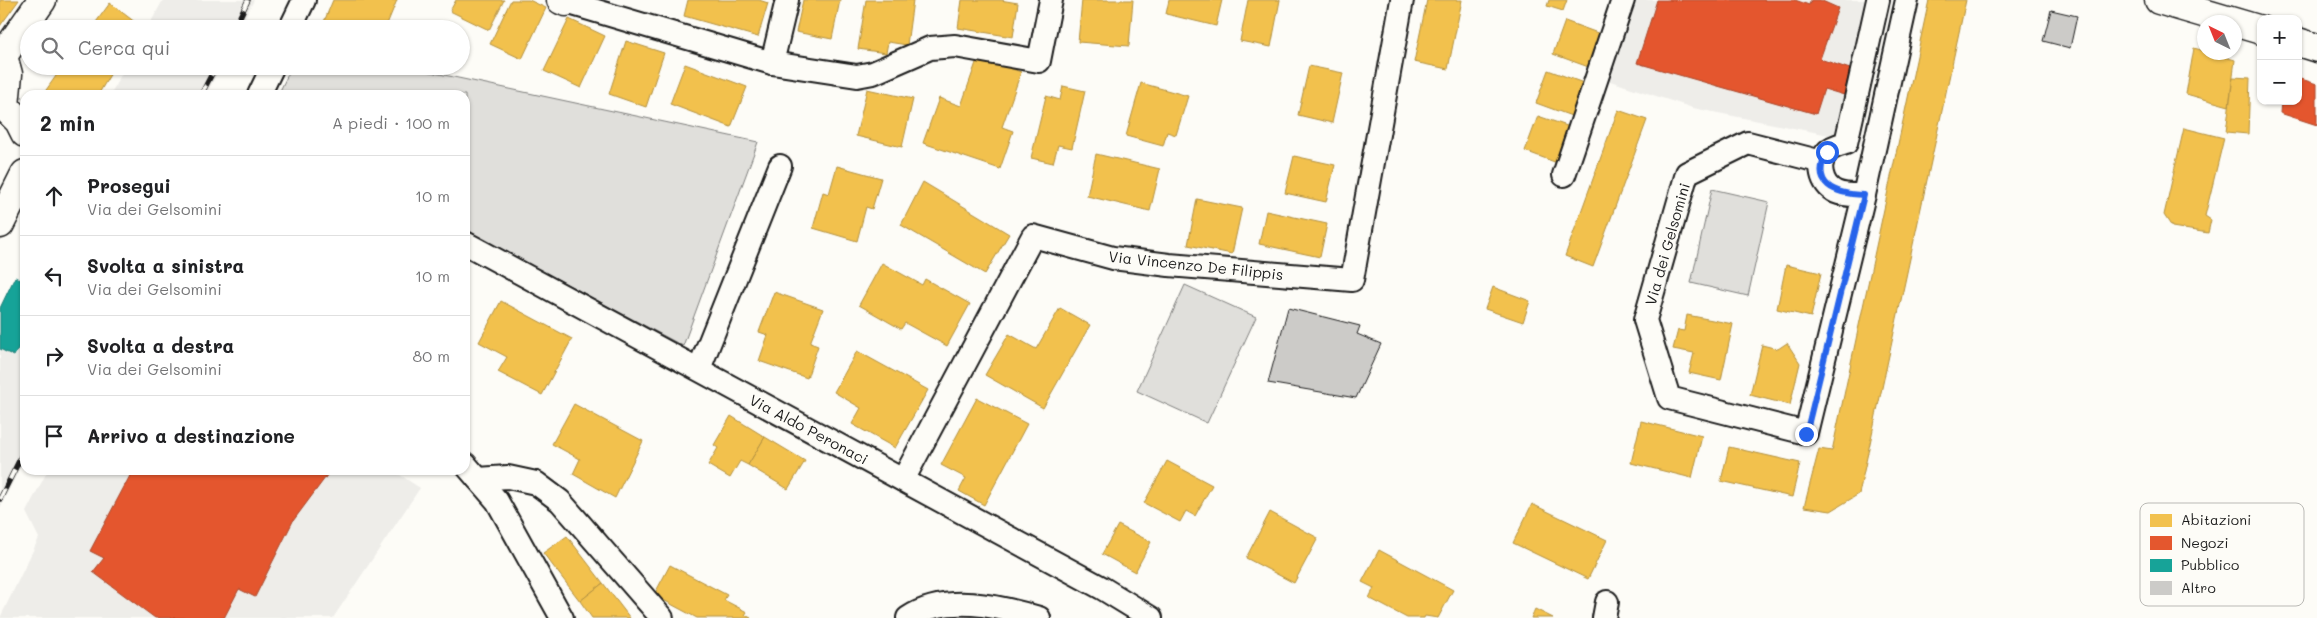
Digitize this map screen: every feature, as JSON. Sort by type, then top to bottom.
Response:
[{"type":"street","points":[[28,20],[42,0]]},
{"type":"street","points":[[294,20],[304,0]]},
{"type":"street","points":[[772,63],[786,0]]},
{"type":"street","points":[[565,1],[772,63],[857,76],[872,73],[930,48],[955,46],[1039,61],[1051,0]]},
{"type":"street","name":"Via Vincenzo De Filippis","points":[[903,480],[1033,236],[1114,258],[1169,265],[1352,280],[1402,0]]},
{"type":"street","points":[[1564,175],[1622,0]]},
{"type":"street","points":[[1864,195],[1836,192],[1827,185],[1822,175],[1822,162],[1827,152],[1846,143],[1878,0]]},
{"type":"street","name":"Via dei Gelsomini","points":[[1822,162],[1748,143],[1687,173],[1645,320],[1669,398],[1806,434],[1864,195],[1906,0]]},
{"type":"street","points":[[2159,0],[2257,29]]},
{"type":"street","points":[[20,31],[1,58],[8,74],[2,104],[20,123]]},
{"type":"street","points":[[2302,43],[2317,48]]},
{"type":"street","points":[[261,90],[268,75]]},
{"type":"street","points":[[699,370],[780,166]]},
{"type":"street","points":[[0,224],[20,184]]},
{"type":"street","name":"Via Aldo Peronaci","points":[[470,246],[1102,588],[1151,618]]},
{"type":"street","points":[[472,471],[497,501],[562,618]]},
{"type":"street","points":[[472,471],[536,483],[560,501],[662,618]]},
{"type":"street","points":[[908,618],[918,611],[944,605],[966,604],[1014,610],[1039,618]]},
{"type":"shaded area","points":[[163,0],[254,0],[244,20],[152,20]]},
{"type":"shaded area","points":[[1633,0],[1867,0],[1834,136],[1693,108],[1607,80]]},
{"type":"shaded area","points":[[121,75],[216,75],[209,90],[113,90]]},
{"type":"shaded area","points":[[288,75],[444,75],[758,142],[683,346],[470,233],[470,90],[280,90]]},
{"type":"shaded area","points":[[1712,189],[1769,202],[1748,296],[1691,283]]},
{"type":"shaded area","points":[[1185,285],[1256,317],[1207,423],[1137,391]]},
{"type":"shaded area","points":[[20,346],[20,468],[0,508],[0,349],[15,356]]},
{"type":"shaded area","points":[[45,475],[400,475],[420,488],[333,618],[0,618],[39,538],[26,512]]},
{"type":"building: Abitazioni","points":[[0,0],[19,0],[0,26]]},
{"type":"building: Abitazioni","points":[[333,0],[397,0],[389,20],[325,20]]},
{"type":"building: Abitazioni","points":[[456,0],[504,0],[489,30],[450,11]]},
{"type":"building: Abitazioni","points":[[511,0],[529,0],[546,8],[522,59],[490,44]]},
{"type":"building: Abitazioni","points":[[688,0],[759,0],[768,3],[758,37],[684,16]]},
{"type":"building: Abitazioni","points":[[803,0],[840,0],[832,39],[796,32]]},
{"type":"building: Abitazioni","points":[[866,0],[913,0],[907,45],[888,42],[886,53],[858,49]]},
{"type":"building: Abitazioni","points":[[962,0],[1000,0],[1018,3],[1013,37],[958,28]]},
{"type":"building: Abitazioni","points":[[1082,0],[1133,0],[1129,46],[1078,42]]},
{"type":"building: Abitazioni","points":[[1169,0],[1222,0],[1216,26],[1166,14]]},
{"type":"building: Abitazioni","points":[[1248,0],[1280,0],[1271,47],[1240,41]]},
{"type":"building: Abitazioni","points":[[1427,0],[1462,0],[1448,69],[1414,62]]},
{"type":"building: Abitazioni","points":[[1549,0],[1567,0],[1563,11],[1547,6]]},
{"type":"building: Abitazioni","points":[[1929,0],[1966,0],[1859,494],[1831,511],[1804,507],[1819,449],[1832,451]]},
{"type":"building: Abitazioni","points":[[110,3],[132,20],[98,20]]},
{"type":"building: Abitazioni","points":[[569,19],[605,36],[581,88],[544,71]]},
{"type":"building: Abitazioni","points":[[1565,21],[1606,36],[1594,69],[1553,54]]},
{"type":"building: Abitazioni","points":[[626,41],[664,53],[646,107],[609,94]]},
{"type":"building: Abitazioni","points":[[2194,48],[2197,49],[2197,60],[2235,60],[2229,106],[2186,94]]},
{"type":"building: Abitazioni","points":[[978,57],[1021,72],[1002,127],[1013,131],[1000,169],[923,143],[939,98],[961,106]]},
{"type":"building: Abitazioni","points":[[685,64],[747,87],[731,127],[670,104]]},
{"type":"building: Abitazioni","points":[[1309,66],[1343,73],[1332,123],[1298,115]]},
{"type":"building: Abitazioni","points":[[1548,70],[1589,85],[1577,118],[1536,103]]},
{"type":"building: Abitazioni","points":[[57,75],[110,75],[101,90],[46,90]]},
{"type":"building: Abitazioni","points":[[2233,77],[2250,78],[2248,134],[2226,132]]},
{"type":"building: Abitazioni","points":[[1141,83],[1188,96],[1176,135],[1167,132],[1163,146],[1126,136]]},
{"type":"building: Abitazioni","points":[[1063,86],[1085,91],[1072,148],[1058,145],[1053,163],[1031,158],[1046,96],[1060,100]]},
{"type":"building: Abitazioni","points":[[867,89],[913,99],[902,147],[856,136]]},
{"type":"building: Abitazioni","points":[[1618,110],[1647,120],[1593,267],[1565,256]]},
{"type":"building: Abitazioni","points":[[1538,116],[1573,128],[1560,164],[1525,151]]},
{"type":"building: Abitazioni","points":[[2184,128],[2224,138],[2205,216],[2211,220],[2208,233],[2172,227],[2164,215]]},
{"type":"building: Abitazioni","points":[[1096,154],[1160,169],[1150,211],[1087,196]]},
{"type":"building: Abitazioni","points":[[1294,156],[1335,165],[1326,202],[1285,193]]},
{"type":"building: Abitazioni","points":[[837,166],[881,178],[872,209],[866,207],[857,241],[813,228],[823,192],[829,194]]},
{"type":"building: Abitazioni","points":[[923,182],[1009,234],[985,274],[901,225]]},
{"type":"building: Abitazioni","points":[[1197,199],[1242,208],[1232,254],[1188,245]]},
{"type":"building: Abitazioni","points":[[1266,211],[1327,224],[1320,257],[1259,244]]},
{"type":"building: Abitazioni","points":[[882,263],[922,285],[925,279],[970,304],[947,346],[905,323],[901,329],[859,305]]},
{"type":"building: Abitazioni","points":[[1786,265],[1821,273],[1811,317],[1777,309]]},
{"type":"building: Abitazioni","points":[[1493,287],[1530,301],[1523,322],[1485,309]]},
{"type":"building: Abitazioni","points":[[774,292],[823,309],[810,343],[818,346],[807,378],[759,361],[768,335],[759,332]]},
{"type":"building: Abitazioni","points":[[501,301],[572,339],[542,395],[498,372],[507,357],[479,342]]},
{"type":"building: Abitazioni","points":[[1060,308],[1090,325],[1043,408],[985,375],[1009,334],[1036,349]]},
{"type":"building: Abitazioni","points":[[1687,315],[1733,324],[1721,380],[1689,373],[1694,353],[1673,349],[1678,330],[1684,331]]},
{"type":"building: Abitazioni","points":[[1787,343],[1800,363],[1790,405],[1750,395],[1762,345],[1778,349]]},
{"type":"building: Abitazioni","points":[[857,351],[928,390],[895,448],[852,424],[861,408],[834,392]]},
{"type":"building: Abitazioni","points":[[977,398],[1027,424],[984,505],[959,491],[966,478],[941,465]]},
{"type":"building: Abitazioni","points":[[574,404],[643,441],[615,498],[573,474],[580,459],[552,444]]},
{"type":"building: Abitazioni","points":[[731,416],[765,437],[748,465],[740,461],[730,478],[708,465],[718,448],[714,445]]},
{"type":"building: Abitazioni","points":[[1641,421],[1702,436],[1692,478],[1631,463]]},
{"type":"building: Abitazioni","points":[[765,437],[805,461],[788,489],[748,465]]},
{"type":"building: Abitazioni","points":[[1729,447],[1800,463],[1792,497],[1721,481]]},
{"type":"building: Abitazioni","points":[[1167,461],[1212,485],[1195,516],[1186,511],[1180,522],[1144,503]]},
{"type":"building: Abitazioni","points":[[1532,504],[1607,540],[1588,579],[1513,543]]},
{"type":"building: Abitazioni","points":[[1270,512],[1318,538],[1294,583],[1246,558]]},
{"type":"building: Abitazioni","points":[[1118,525],[1151,542],[1135,572],[1102,554]]},
{"type":"building: Abitazioni","points":[[567,536],[603,583],[580,601],[543,553]]},
{"type":"building: Abitazioni","points":[[1379,550],[1453,590],[1438,618],[1425,616],[1424,618],[1407,618],[1369,598],[1374,588],[1362,582]]},
{"type":"building: Abitazioni","points":[[670,565],[727,595],[724,600],[747,612],[745,615],[751,618],[697,618],[654,595]]},
{"type":"building: Abitazioni","points":[[603,583],[630,618],[592,618],[580,601]]},
{"type":"building: Abitazioni","points":[[1535,609],[1553,618],[1531,618]]},
{"type":"building: Negozi","points":[[1657,0],[1795,0],[1809,5],[1811,0],[1820,0],[1838,8],[1820,59],[1850,69],[1844,95],[1824,89],[1816,114],[1637,63]]},
{"type":"building: Negozi","points":[[2302,79],[2317,84],[2317,125],[2280,113],[2281,105],[2302,105]]},
{"type":"building: Negozi","points":[[130,475],[327,475],[293,521],[255,597],[239,589],[224,618],[155,618],[93,572],[104,558],[90,551]]},
{"type":"building: Pubblico","points":[[15,277],[20,280],[20,345],[14,356],[0,349],[0,308]]},
{"type":"building: Altro","points":[[2051,10],[2077,16],[2070,48],[2043,41]]},
{"type":"building: Altro","points":[[1288,308],[1360,326],[1357,334],[1381,344],[1356,398],[1268,383]]},
{"type":"railway","points":[[238,20],[248,0]]},
{"type":"railway","points":[[204,90],[211,75]]},
{"type":"railway","points":[[0,499],[20,459]]},
{"type":"route","points":[[1806,434],[1864,195],[1848,195],[1836,192],[1827,185],[1822,175],[1822,162],[1827,152]]}]
